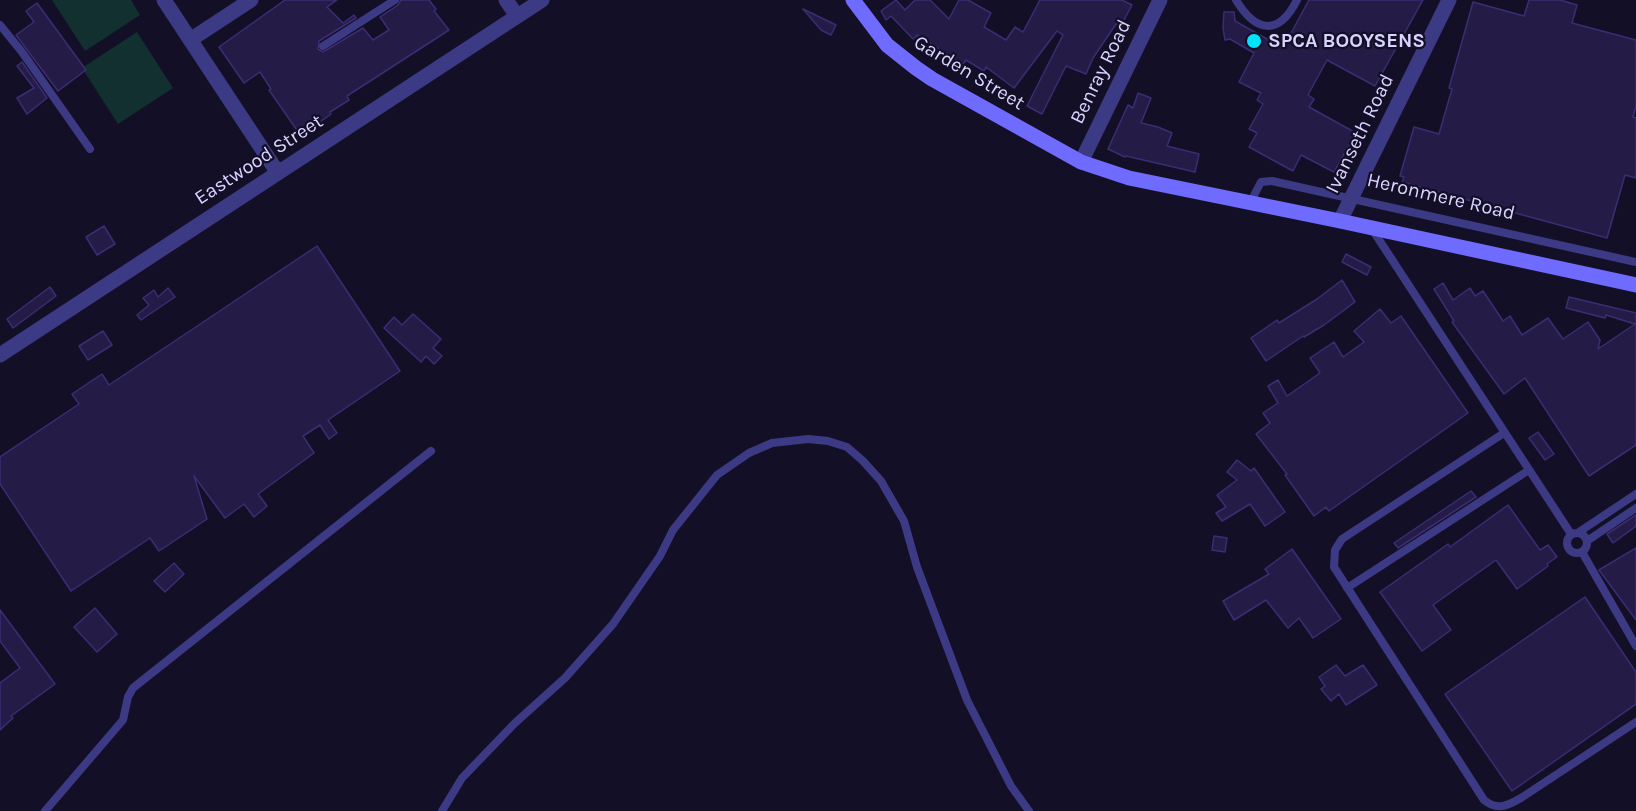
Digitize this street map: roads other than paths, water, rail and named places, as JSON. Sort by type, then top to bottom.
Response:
[{"type":"street","points":[[164,0],[278,173]]},
{"type":"street","points":[[190,40],[251,0]]},
{"type":"street","points":[[506,0],[517,16]]},
{"type":"street","name":"Eastwood Street","points":[[0,355],[542,0]]},
{"type":"street","name":"Garden Street","points":[[853,0],[887,45],[932,79],[1081,162]]},
{"type":"street","name":"Benray Road","points":[[1081,162],[1160,0]]},
{"type":"street","name":"Ivanseth Road","points":[[1340,221],[1449,0]]},
{"type":"street","points":[[1081,162],[1129,178],[1636,285]]},
{"type":"lane","points":[[322,46],[395,0]]},
{"type":"lane","points":[[1236,0],[1242,11],[1253,21],[1262,25],[1271,25],[1286,20],[1297,0]]},
{"type":"lane","points":[[0,25],[22,52],[90,149]]},
{"type":"lane","name":"Heronmere Road","points":[[1250,203],[1261,182],[1272,181],[1636,262]]},
{"type":"lane","points":[[1371,228],[1529,470],[1575,533],[1583,534],[1587,541]]},
{"type":"lane","points":[[1504,433],[1342,539],[1335,550],[1334,567],[1490,806],[1506,807],[1636,722]]},
{"type":"lane","points":[[442,811],[462,778],[516,723],[565,678],[613,624],[660,556],[673,530],[717,475],[749,453],[772,442],[808,439],[828,441],[847,447],[881,481],[904,521],[917,567],[967,700],[1011,786],[1029,811]]},
{"type":"lane","points":[[45,811],[123,720],[128,697],[133,688],[431,451]]},
{"type":"lane","points":[[1347,588],[1529,470]]},
{"type":"lane","points":[[1636,494],[1566,540],[1568,548],[1574,553],[1582,552],[1587,541],[1636,508]]},
{"type":"lane","points":[[1582,552],[1636,646]]},
{"type":"place","name":"SPCA BOOYSENS","points":[[1254,41]]}]
